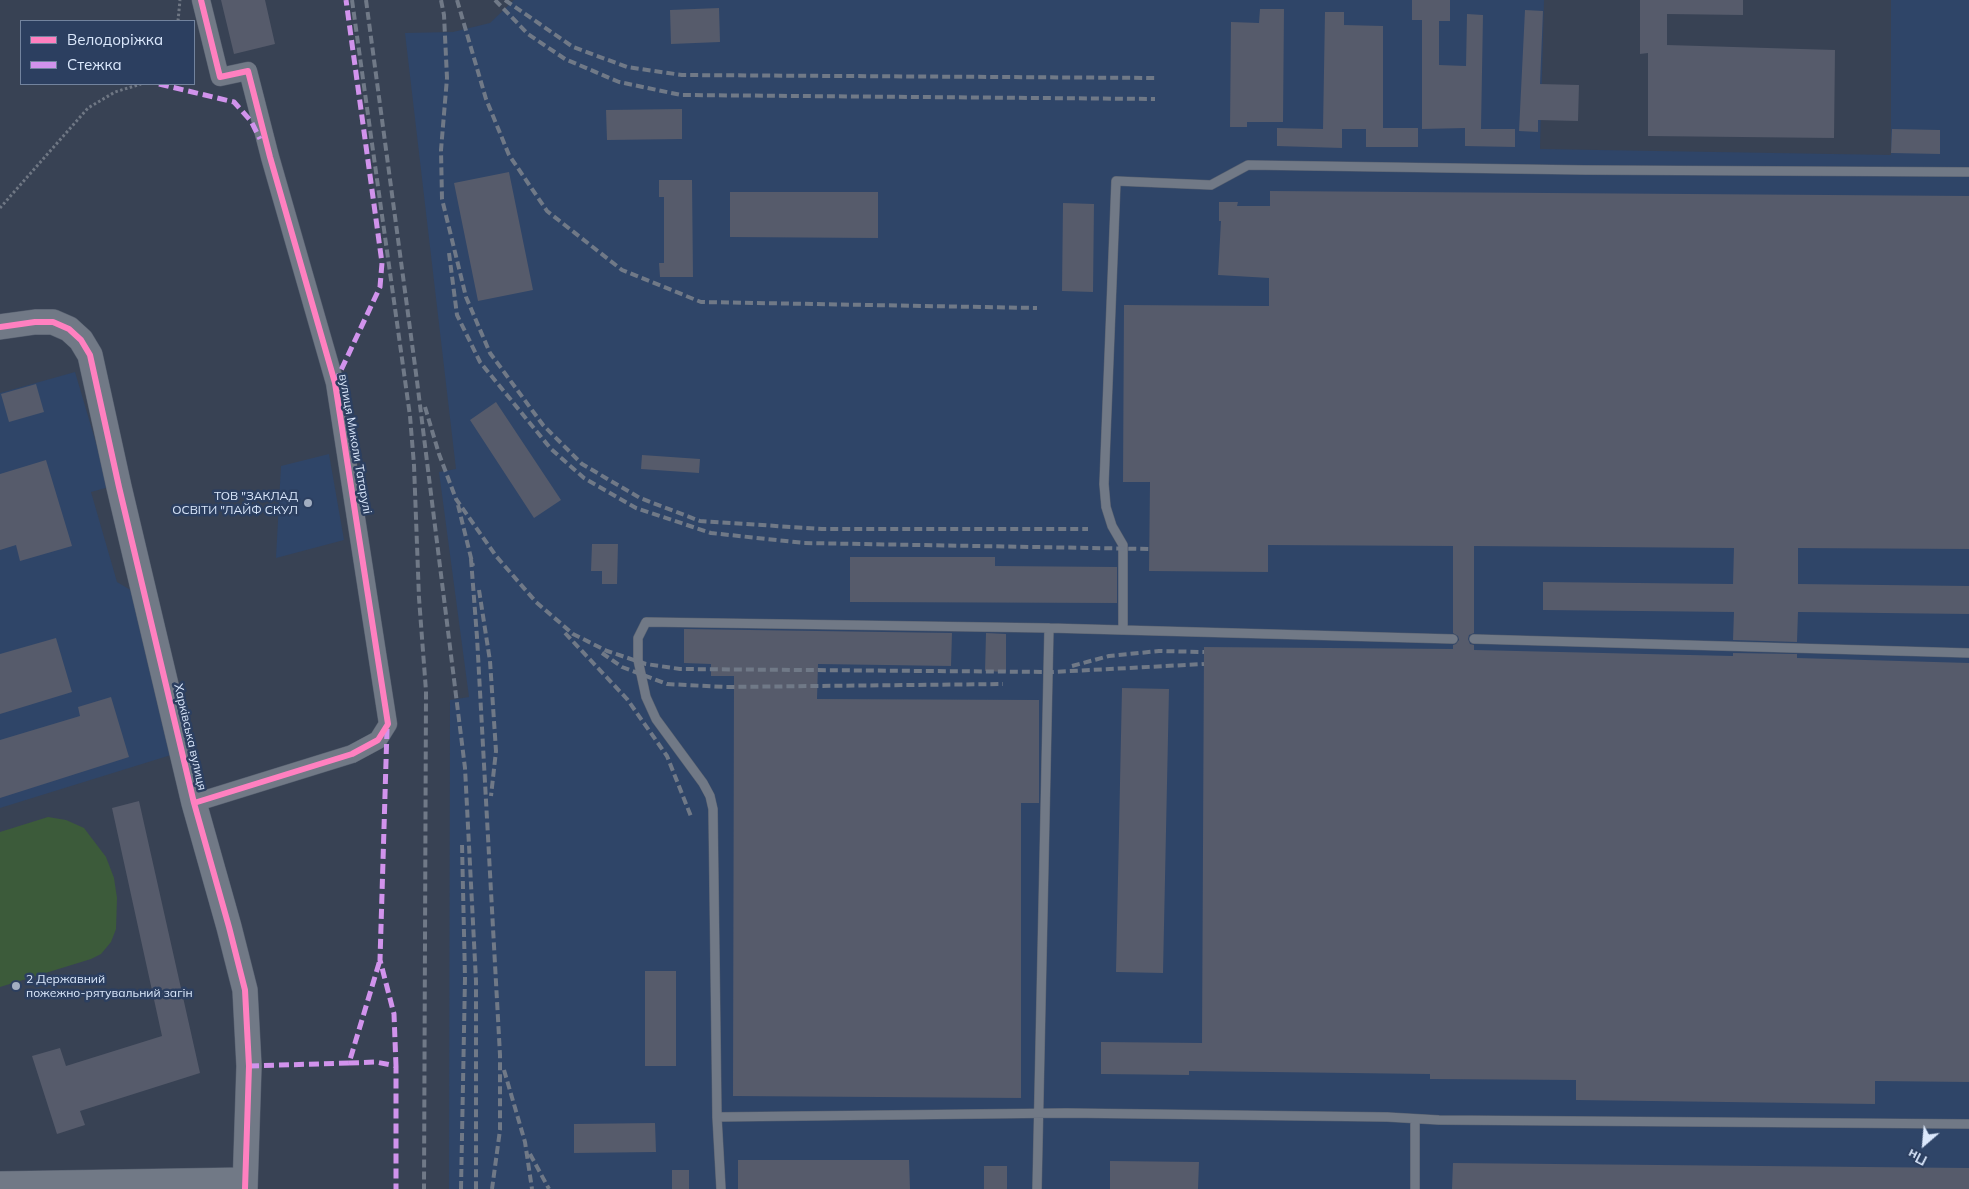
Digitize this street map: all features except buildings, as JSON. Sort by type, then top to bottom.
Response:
[{"type":"street","name":"вулиця Миколи Татарулі","points":[[194,803],[352,754],[378,740],[388,724],[335,383],[270,157],[248,71],[220,77],[200,0]]},
{"type":"street","name":"Харківська вулиця","points":[[0,327],[35,322],[53,322],[68,329],[82,340],[90,355],[119,487],[194,803],[229,927],[244,990],[249,1066],[245,1185]]},
{"type":"street","points":[[0,1184],[245,1185]]},
{"type":"lane","points":[[1123,630],[1123,545],[1112,526],[1106,507],[1104,484],[1116,181],[1211,184],[1248,165],[1586,170],[1969,172]]},
{"type":"lane","points":[[721,1189],[717,1117],[713,809],[704,783],[656,719],[646,697],[638,660],[638,638],[646,622],[1049,628],[1453,639]]},
{"type":"lane","points":[[1037,1189],[1049,628]]},
{"type":"lane","points":[[1474,639],[1969,653]]},
{"type":"lane","points":[[717,1117],[1038,1114],[1348,1116],[1440,1120],[1969,1124]]},
{"type":"lane","points":[[1415,1119],[1415,1189]]},
{"type":"path","points":[[178,20],[180,0]]},
{"type":"path","points":[[0,208],[88,108],[115,92],[138,85]]},
{"type":"shaded area","points":[[514,0],[1544,0],[1540,149],[1891,155],[1891,0],[1969,0],[1969,1189],[449,1189],[450,700],[469,697],[439,472],[456,469],[405,33],[453,32],[490,23]]},
{"type":"shaded area","points":[[75,372],[109,487],[91,492],[117,582],[134,592],[171,755],[0,808],[0,393]]},
{"type":"shaded area","name":"ТОВ \"ЗАКЛАД ОСВІТИ \"ЛАЙФ СКУЛ","points":[[329,454],[344,540],[276,558],[281,466]]},
{"type":"green space","points":[[48,817],[66,820],[84,828],[106,857],[114,878],[117,898],[116,929],[111,942],[101,954],[91,959],[0,987],[0,832]]},
{"type":"railway","points":[[352,0],[410,416],[414,465],[419,598],[426,691],[424,1189]]},
{"type":"railway","points":[[366,0],[417,381],[465,768],[476,981],[476,1189]]},
{"type":"railway","points":[[441,0],[444,15],[447,78],[441,150],[442,199],[466,297],[490,353],[543,425],[582,464],[640,498],[700,521],[822,529],[1088,529]]},
{"type":"railway","points":[[457,0],[486,99],[509,155],[547,211],[622,270],[701,302],[1037,308]]},
{"type":"railway","points":[[495,0],[528,34],[565,59],[619,82],[681,95],[1155,99]]},
{"type":"railway","points":[[505,0],[573,47],[627,67],[682,75],[1157,78]]},
{"type":"railway","points":[[449,253],[457,315],[480,362],[551,449],[584,478],[636,508],[711,533],[804,543],[1149,549]]},
{"type":"railway","points":[[425,407],[439,454],[456,499],[496,556],[536,602],[573,634],[607,651],[646,664],[680,669],[1053,672],[1204,664]]},
{"type":"railway","points":[[458,505],[473,566]]},
{"type":"railway","points":[[471,559],[500,1055],[500,1130],[492,1189]]},
{"type":"railway","points":[[479,590],[490,661],[496,751],[491,796]]},
{"type":"railway","points":[[565,633],[627,699],[667,756],[692,819]]},
{"type":"railway","points":[[1072,666],[1109,656],[1159,651],[1204,652]]},
{"type":"railway","points":[[602,653],[622,667],[667,684],[725,687],[1003,684]]},
{"type":"railway","points":[[461,1189],[465,978],[462,844]]},
{"type":"railway","points":[[504,1070],[525,1142],[532,1189]]},
{"type":"railway","points":[[530,1154],[549,1189]]},
{"type":"marked path","points":[[335,383],[380,287],[382,263],[346,0]]},
{"type":"marked path","points":[[163,85],[234,102],[251,121],[260,139]]},
{"type":"marked path","points":[[387,729],[380,960],[394,1014],[396,1066]]},
{"type":"marked path","points":[[249,1066],[349,1063],[380,960]]},
{"type":"marked path","points":[[349,1063],[376,1062],[396,1066],[396,1189]]},
{"type":"cycle path","points":[[194,803],[352,754],[378,740],[388,724],[335,383],[270,157],[248,71],[220,77],[201,0]]},
{"type":"cycle path","points":[[0,327],[35,322],[53,322],[69,329],[81,340],[90,355],[119,487],[194,803],[245,990],[249,1066],[245,1189]]},
{"type":"place","name":"ТОВ \"ЗАКЛАД ОСВІТИ \"ЛАЙФ СКУЛ","points":[[308,503]]},
{"type":"place","name":"2 Державний пожежно-рятувальний загін","points":[[16,986]]}]
